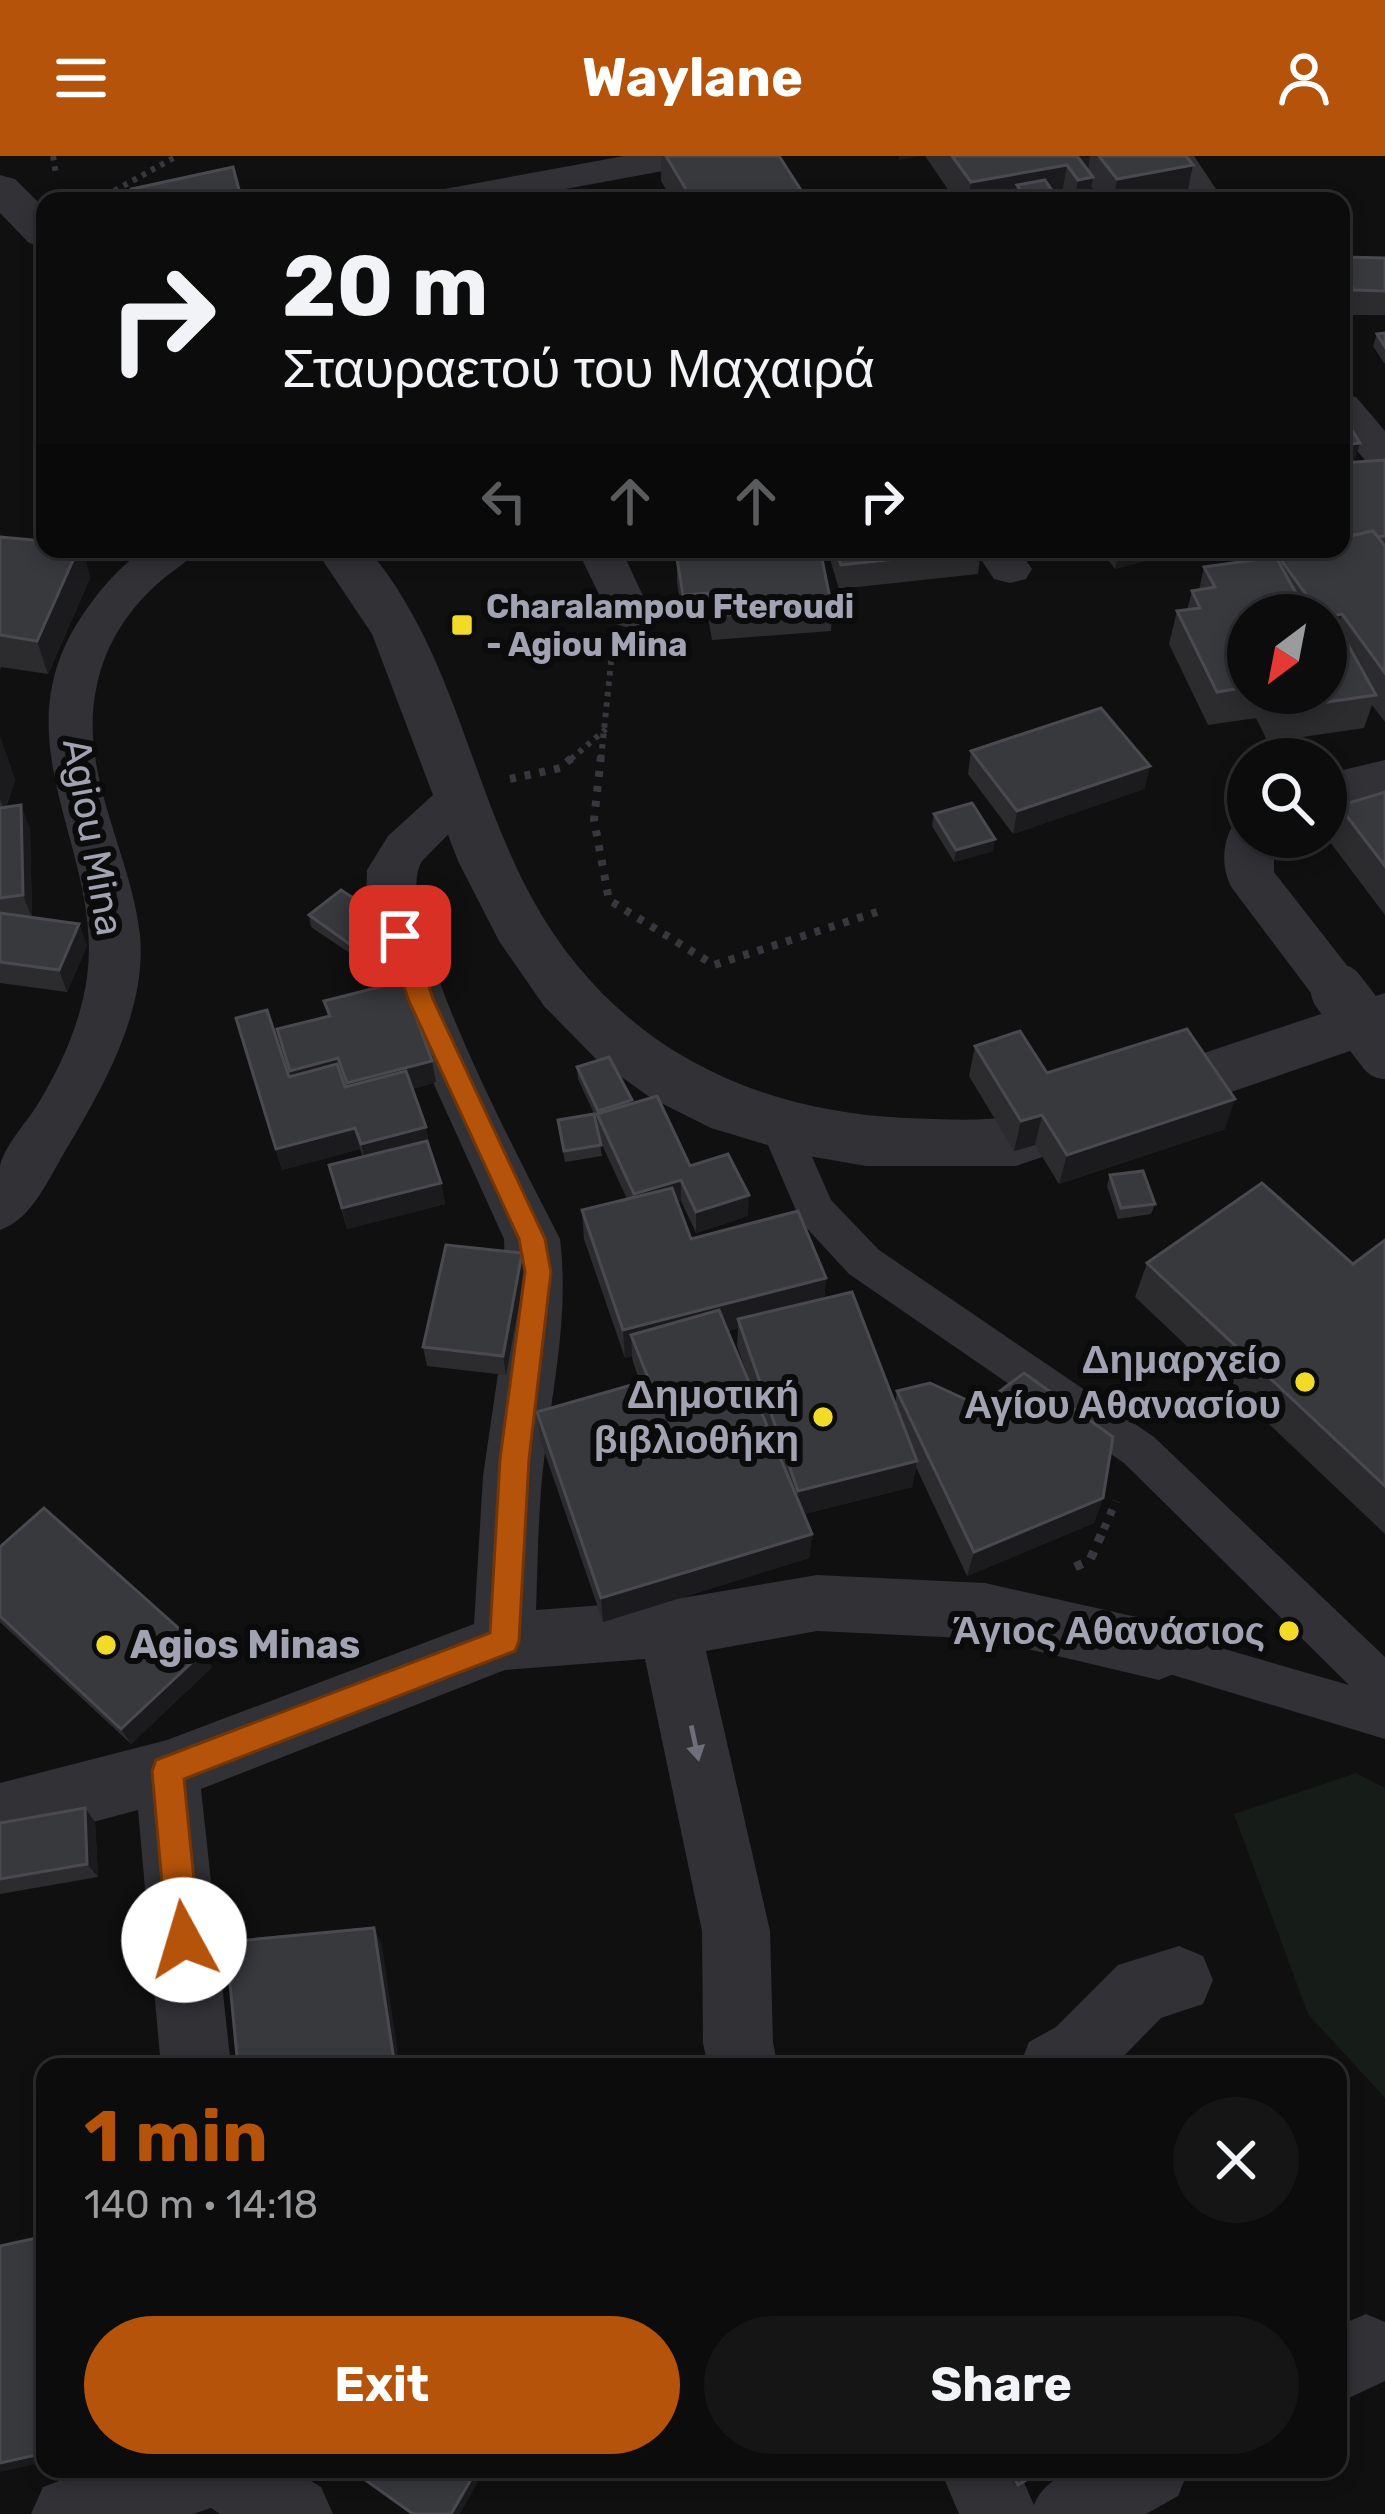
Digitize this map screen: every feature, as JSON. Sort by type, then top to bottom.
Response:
[{"type":"street","points":[[488,192],[686,156]]},
{"type":"street","points":[[1176,156],[1199,192]]},
{"type":"street","points":[[0,188],[36,225]]},
{"type":"street","points":[[1350,416],[1385,457]]},
{"type":"street","name":"Agiou Mina","points":[[0,1208],[59,1117],[107,1011],[115,941],[70,743],[76,670],[100,617],[160,558]]},
{"type":"street","points":[[346,558],[406,643],[461,797],[518,924],[576,1004],[634,1057],[708,1104],[781,1129],[877,1143],[1016,1141],[1361,1004]]},
{"type":"street","points":[[603,558],[629,614]]},
{"type":"street","points":[[1347,786],[1385,777]]},
{"type":"street","points":[[461,797],[417,834],[391,873],[389,904],[420,999],[532,1239],[538,1272],[514,1459],[504,1641]]},
{"type":"street","points":[[1250,858],[1250,875],[1361,1004],[1385,1052]]},
{"type":"street","points":[[781,1129],[815,1210],[863,1262],[1138,1450],[1385,1688]]},
{"type":"street","points":[[0,1815],[167,1771],[504,1641],[670,1629],[818,1603],[985,1611],[1159,1651],[1385,1718]]},
{"type":"street","points":[[670,1629],[736,1931],[741,2058]]},
{"type":"street","points":[[167,1771],[195,2058]]},
{"type":"street","points":[[1069,2058],[1142,1989],[1179,1980]]},
{"type":"street","points":[[70,2514],[187,2478]]},
{"type":"street","points":[[188,2514],[210,2478]]},
{"type":"street","points":[[232,2478],[294,2514]]},
{"type":"street","points":[[982,2478],[999,2514]]},
{"type":"street","points":[[1069,2514],[1134,2478]]},
{"type":"path","points":[[113,192],[177,156]]},
{"type":"path","points":[[610,658],[607,728],[594,820],[609,900],[714,965],[877,913]]},
{"type":"path","points":[[560,769],[607,728]]},
{"type":"path","points":[[1059,1575],[1090,1561],[1138,1450]]},
{"type":"shaded area","points":[[1356,1773],[1385,1788],[1385,2098],[1308,2014],[1234,1814]]},
{"type":"building","points":[[666,156],[779,156],[802,192],[688,192]]},
{"type":"building","points":[[952,156],[1077,156],[1093,177],[1078,180],[1067,165],[971,182]]},
{"type":"building","points":[[1099,156],[1186,156],[1193,165],[1117,179]]},
{"type":"building","points":[[233,167],[240,192],[135,192],[132,189]]},
{"type":"building","points":[[1045,180],[1053,192],[1022,192],[1017,185]]},
{"type":"building","points":[[1350,257],[1385,258],[1385,291],[1353,290]]},
{"type":"building","points":[[1385,460],[1385,536],[1378,537],[1373,531],[1350,536],[1350,462]]},
{"type":"building","points":[[1373,531],[1385,546],[1385,673],[1347,621],[1347,594],[1306,594],[1280,558],[1350,558],[1350,536]]},
{"type":"building","points":[[0,537],[36,540],[36,558],[74,558],[37,641],[0,635]]},
{"type":"building","points":[[822,558],[832,608],[712,616],[708,593],[683,595],[677,559]]},
{"type":"building","points":[[838,558],[906,558],[841,565]]},
{"type":"building","points":[[1277,558],[1296,594],[1227,594],[1227,690],[1217,692],[1177,611],[1200,608],[1192,591],[1215,587],[1204,567]]},
{"type":"building","points":[[1347,643],[1376,695],[1347,699]]},
{"type":"building","points":[[1101,708],[1150,766],[1017,811],[971,751]]},
{"type":"building","points":[[1385,792],[1385,866],[1347,816],[1347,804]]},
{"type":"building","points":[[972,803],[995,839],[956,850],[934,814]]},
{"type":"building","points":[[21,805],[23,895],[0,898],[0,808]]},
{"type":"building","points":[[341,890],[384,918],[351,945],[309,915]]},
{"type":"building","points":[[0,913],[79,924],[59,970],[0,962]]},
{"type":"building","points":[[403,981],[432,1061],[347,1083],[338,1058],[290,1071],[277,1029],[330,1016],[324,1001]]},
{"type":"building","points":[[267,1010],[289,1077],[337,1064],[345,1087],[406,1071],[426,1127],[361,1144],[355,1128],[276,1149],[236,1018]]},
{"type":"building","points":[[1187,1029],[1235,1099],[1067,1155],[1042,1115],[1021,1121],[975,1046],[1020,1031],[1047,1073]]},
{"type":"building","points":[[609,1057],[632,1100],[598,1111],[577,1067]]},
{"type":"building","points":[[657,1096],[690,1166],[728,1154],[749,1195],[696,1212],[681,1180],[634,1194],[597,1114]]},
{"type":"building","points":[[594,1114],[601,1145],[564,1151],[558,1120]]},
{"type":"building","points":[[427,1141],[441,1183],[342,1208],[329,1165]]},
{"type":"building","points":[[1143,1171],[1155,1204],[1121,1208],[1110,1175]]},
{"type":"building","name":"Δημαρχείο Αγίου Αθανασίου","points":[[1262,1183],[1353,1264],[1385,1240],[1385,1486],[1147,1263]]},
{"type":"building","points":[[672,1188],[691,1239],[798,1211],[826,1278],[623,1330],[582,1210]]},
{"type":"building","points":[[446,1245],[522,1253],[503,1356],[423,1347]]},
{"type":"building","name":"Δημοτική βιβλιοθήκη","points":[[852,1292],[917,1461],[798,1491],[738,1319]]},
{"type":"building","points":[[719,1310],[812,1534],[601,1598],[537,1412],[649,1380],[631,1335]]},
{"type":"building","points":[[1024,1373],[1113,1437],[1103,1498],[974,1552],[897,1391],[930,1383],[980,1406]]},
{"type":"building","name":"Agios Minas","points":[[44,1508],[204,1651],[121,1729],[0,1616],[0,1547]]},
{"type":"building","points":[[85,1808],[87,1864],[0,1879],[0,1823]]},
{"type":"building","points":[[374,1928],[394,2058],[237,2058],[226,1942]]},
{"type":"building","points":[[36,2238],[36,2455],[0,2463],[0,2246]]},
{"type":"building","points":[[363,2478],[472,2478],[451,2514],[413,2514]]},
{"type":"place","name":"Charalampou Fteroudi - Agiou Mina","points":[[462,625]]},
{"type":"place","name":"Δημαρχείο Αγίου Αθανασίου","points":[[1305,1382]]},
{"type":"place","name":"Δημοτική βιβλιοθήκη","points":[[823,1417]]},
{"type":"place","name":"Άγιος Αθανάσιος","points":[[1289,1631]]},
{"type":"place","name":"Agios Minas","points":[[106,1645]]},
{"type":"route","points":[[184,1940],[167,1771],[504,1641],[514,1459],[532,1348],[538,1272],[532,1239],[420,999],[400,936]]}]
